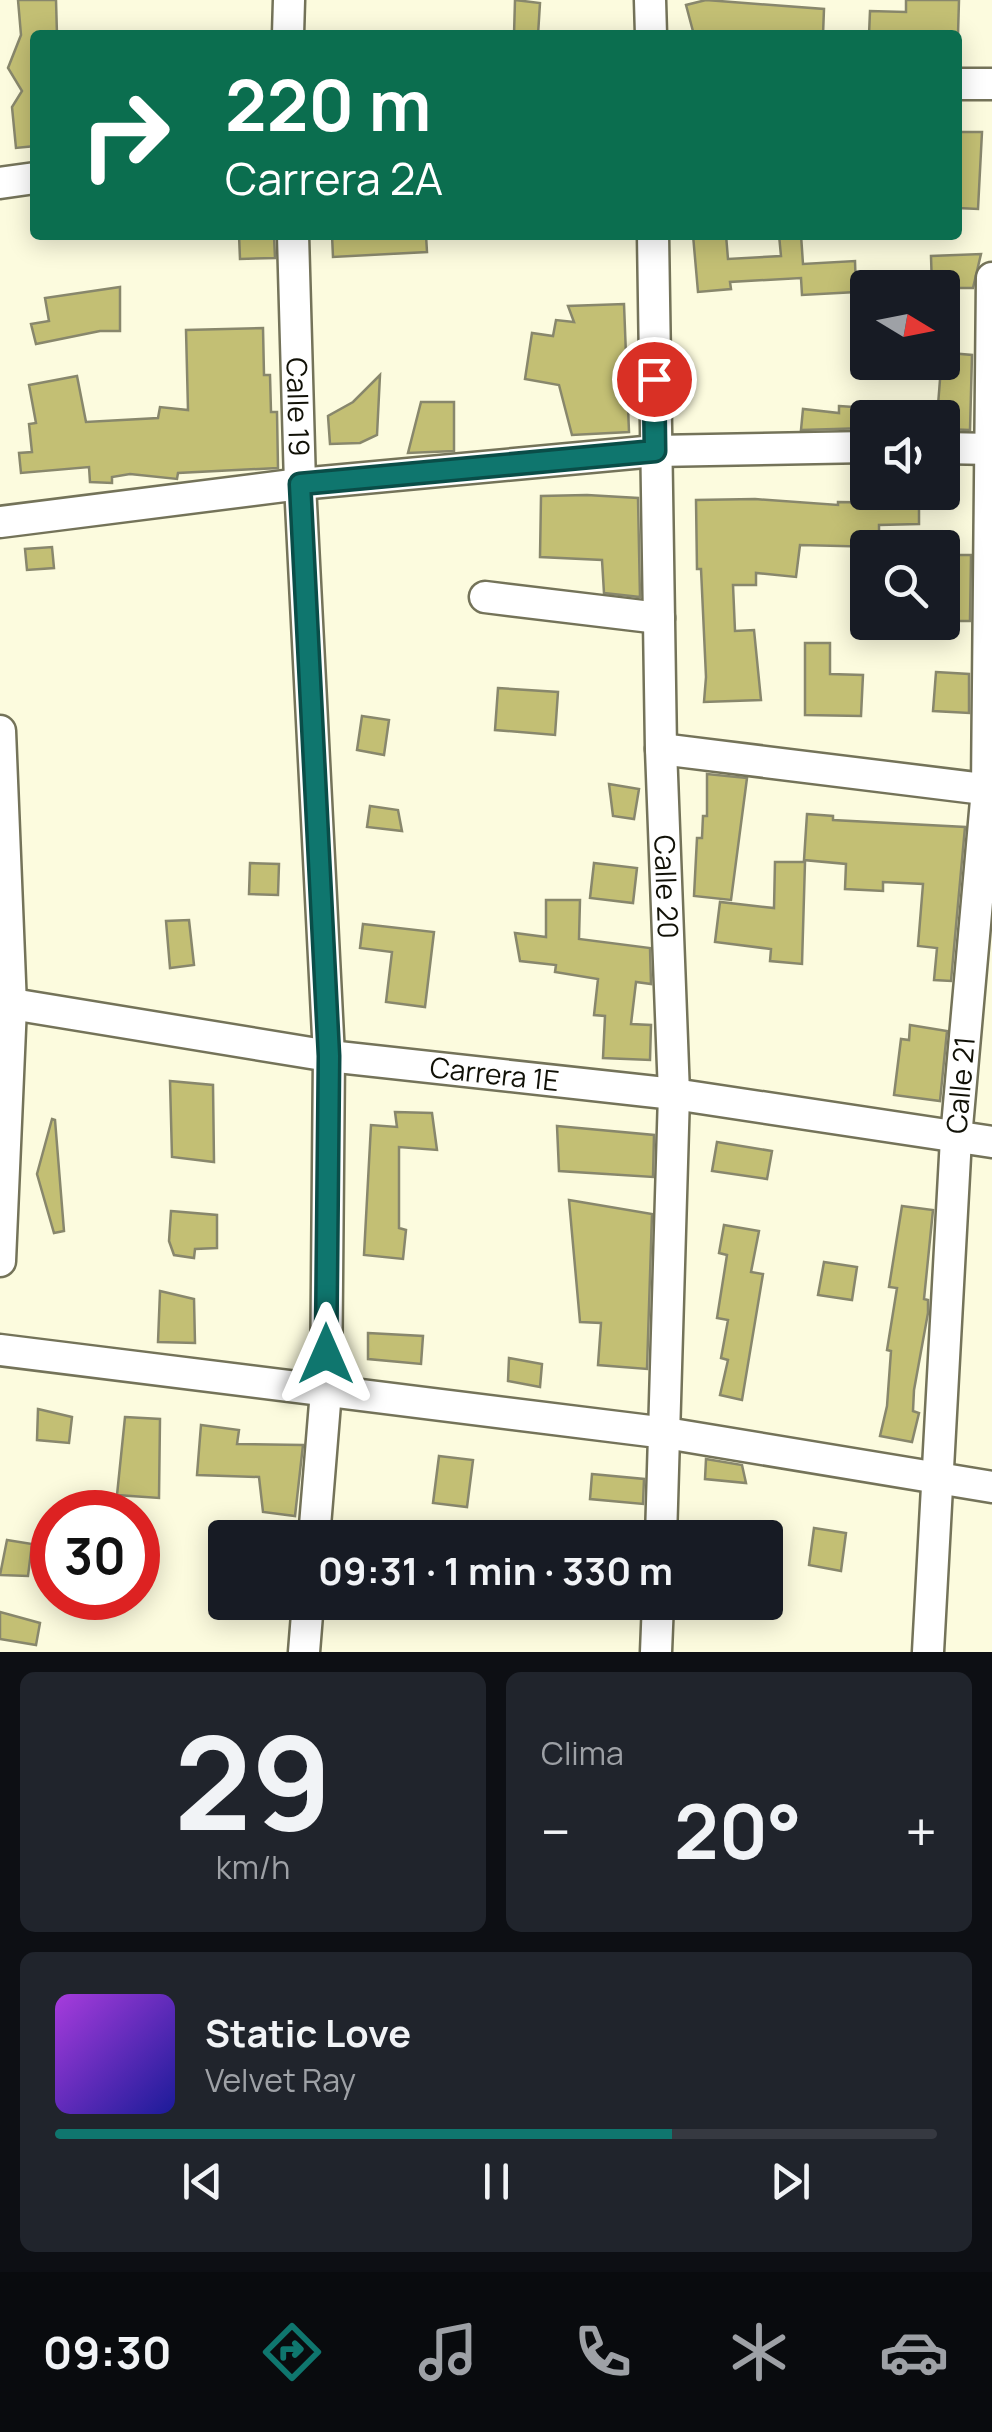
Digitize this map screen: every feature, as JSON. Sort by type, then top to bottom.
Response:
[{"type":"street","points":[[288,30],[289,0]]},
{"type":"street","points":[[650,0],[651,30]]},
{"type":"street","points":[[962,84],[992,84]]},
{"type":"street","points":[[0,183],[30,179]]},
{"type":"street","name":"Calle 19","points":[[293,240],[300,484],[329,1056],[326,1391],[315,1520]]},
{"type":"street","name":"Calle 20","points":[[653,240],[661,749],[674,1094],[662,1520]]},
{"type":"street","name":"Calle 21","points":[[928,1652],[956,1138],[989,789],[992,278]]},
{"type":"street","points":[[0,522],[300,484],[655,451],[850,446]]},
{"type":"street","points":[[960,448],[991,448]]},
{"type":"street","points":[[485,597],[659,618]]},
{"type":"street","points":[[0,731],[5,1004],[0,1261]]},
{"type":"street","points":[[661,749],[989,789]]},
{"type":"street","name":"Carrera 1E","points":[[5,1004],[329,1056],[674,1094],[992,1142]]},
{"type":"street","points":[[0,1350],[666,1433],[992,1487]]},
{"type":"street","points":[[304,1652],[307,1620]]},
{"type":"street","points":[[656,1652],[657,1620]]},
{"type":"building","points":[[18,0],[56,0],[57,30],[30,30],[30,147],[16,148],[12,107],[22,91],[8,68],[21,35]]},
{"type":"building","points":[[515,0],[540,3],[538,30],[514,30]]},
{"type":"building","points":[[706,0],[824,9],[823,30],[693,30],[686,5]]},
{"type":"building","points":[[906,0],[959,0],[958,30],[869,30],[870,11],[906,12]]},
{"type":"building","points":[[962,132],[982,132],[978,209],[962,208]]},
{"type":"building","points":[[239,240],[274,240],[275,258],[240,259]]},
{"type":"building","points":[[332,240],[426,240],[427,252],[333,257]]},
{"type":"building","points":[[693,240],[726,240],[728,259],[781,256],[779,240],[801,240],[803,264],[855,261],[855,270],[850,270],[850,292],[802,295],[801,278],[730,282],[731,289],[698,292]]},
{"type":"building","points":[[981,254],[973,288],[960,288],[960,270],[931,270],[931,256]]},
{"type":"building","points":[[120,287],[120,331],[100,331],[36,344],[31,324],[49,321],[45,298]]},
{"type":"building","points":[[624,304],[629,432],[572,435],[559,385],[525,379],[532,333],[553,336],[556,320],[574,322],[568,306]]},
{"type":"building","points":[[263,328],[264,375],[270,375],[271,412],[277,412],[278,468],[178,473],[177,479],[130,474],[112,477],[112,483],[90,482],[89,467],[21,473],[19,453],[32,452],[29,424],[36,423],[29,385],[77,376],[86,422],[158,418],[160,407],[188,410],[186,330]]},
{"type":"building","points":[[960,354],[972,355],[970,430],[960,430],[960,400],[938,400],[940,380],[960,380]]},
{"type":"building","points":[[380,375],[377,435],[360,443],[330,444],[328,416],[353,402]]},
{"type":"building","points":[[421,402],[454,402],[454,451],[408,453]]},
{"type":"building","points":[[839,406],[850,407],[850,429],[801,430],[803,409],[839,413]]},
{"type":"building","points":[[541,496],[638,498],[640,597],[604,593],[602,560],[540,557]]},
{"type":"building","points":[[755,499],[838,505],[850,502],[850,510],[919,510],[919,524],[850,530],[850,546],[800,545],[796,577],[756,573],[756,585],[733,585],[735,631],[754,630],[761,700],[704,702],[696,500]]},
{"type":"building","points":[[52,547],[54,568],[27,570],[25,549]]},
{"type":"building","points":[[960,555],[971,555],[970,621],[960,621]]},
{"type":"building","points":[[805,643],[830,643],[830,674],[863,675],[861,716],[805,715]]},
{"type":"building","points":[[936,672],[969,674],[969,713],[933,711]]},
{"type":"building","points":[[498,688],[558,692],[555,735],[495,730]]},
{"type":"building","points":[[362,716],[389,720],[384,755],[357,750]]},
{"type":"building","points":[[707,774],[747,778],[731,900],[694,896],[697,838],[702,838],[703,816],[707,816]]},
{"type":"building","points":[[609,784],[639,789],[634,819],[613,816]]},
{"type":"building","points":[[370,806],[398,810],[402,831],[367,827]]},
{"type":"building","points":[[807,814],[833,816],[833,820],[965,827],[951,981],[934,980],[937,948],[918,946],[923,884],[883,882],[883,891],[845,889],[846,864],[804,860]]},
{"type":"building","points":[[775,862],[805,862],[802,964],[770,961],[771,949],[715,942],[720,902],[774,908]]},
{"type":"building","points":[[250,863],[279,864],[278,895],[249,894]]},
{"type":"building","points":[[594,863],[637,868],[633,903],[590,898]]},
{"type":"building","points":[[546,900],[580,900],[579,939],[650,948],[651,984],[636,982],[631,1024],[651,1025],[650,1060],[603,1058],[605,1016],[594,1015],[598,979],[555,972],[556,965],[520,961],[515,933],[546,937]]},
{"type":"building","points":[[189,920],[194,965],[170,968],[166,921]]},
{"type":"building","points":[[363,924],[434,932],[425,1007],[386,1002],[392,952],[360,948]]},
{"type":"building","points":[[910,1025],[947,1031],[940,1101],[894,1095],[901,1039],[909,1040]]},
{"type":"building","points":[[170,1081],[213,1085],[214,1162],[172,1157]]},
{"type":"building","points":[[395,1112],[432,1113],[437,1150],[399,1147],[399,1228],[406,1230],[403,1259],[364,1255],[371,1125],[397,1127]]},
{"type":"building","points":[[52,1119],[64,1231],[54,1233],[37,1174]]},
{"type":"building","points":[[557,1126],[654,1135],[653,1177],[559,1171]]},
{"type":"building","points":[[717,1142],[772,1151],[767,1179],[712,1171]]},
{"type":"building","points":[[569,1200],[652,1214],[647,1369],[598,1365],[601,1323],[580,1322]]},
{"type":"building","points":[[902,1206],[933,1210],[924,1299],[928,1300],[928,1313],[914,1390],[913,1411],[919,1413],[912,1442],[880,1436],[887,1406],[891,1351],[887,1350],[897,1288],[889,1287]]},
{"type":"building","points":[[171,1211],[217,1215],[217,1248],[195,1249],[194,1258],[174,1255],[169,1241]]},
{"type":"building","points":[[724,1225],[759,1231],[751,1272],[763,1274],[742,1400],[720,1395],[728,1360],[721,1358],[728,1320],[717,1318],[727,1255],[719,1253]]},
{"type":"building","points":[[824,1262],[857,1267],[852,1300],[818,1295]]},
{"type":"building","points":[[160,1291],[194,1299],[195,1343],[158,1342]]},
{"type":"building","points":[[368,1333],[423,1336],[421,1364],[368,1359]]},
{"type":"building","points":[[509,1358],[542,1364],[540,1387],[508,1381]]},
{"type":"building","points":[[38,1409],[72,1417],[69,1443],[37,1440]]},
{"type":"building","points":[[125,1417],[160,1419],[159,1490],[118,1490]]},
{"type":"building","points":[[201,1425],[239,1430],[237,1444],[303,1445],[295,1516],[263,1512],[259,1477],[197,1475]]},
{"type":"building","points":[[439,1456],[473,1460],[467,1507],[433,1503]]},
{"type":"building","points":[[706,1459],[742,1465],[746,1483],[705,1479]]},
{"type":"building","points":[[592,1474],[644,1479],[643,1504],[590,1499]]},
{"type":"building","points":[[814,1528],[846,1533],[841,1571],[809,1565]]},
{"type":"building","points":[[7,1540],[30,1544],[28,1576],[0,1575]]},
{"type":"building","points":[[0,1612],[40,1623],[36,1645],[0,1639]]},
{"type":"route","points":[[326,1354],[329,1056],[300,484],[655,451],[654,379]]}]
